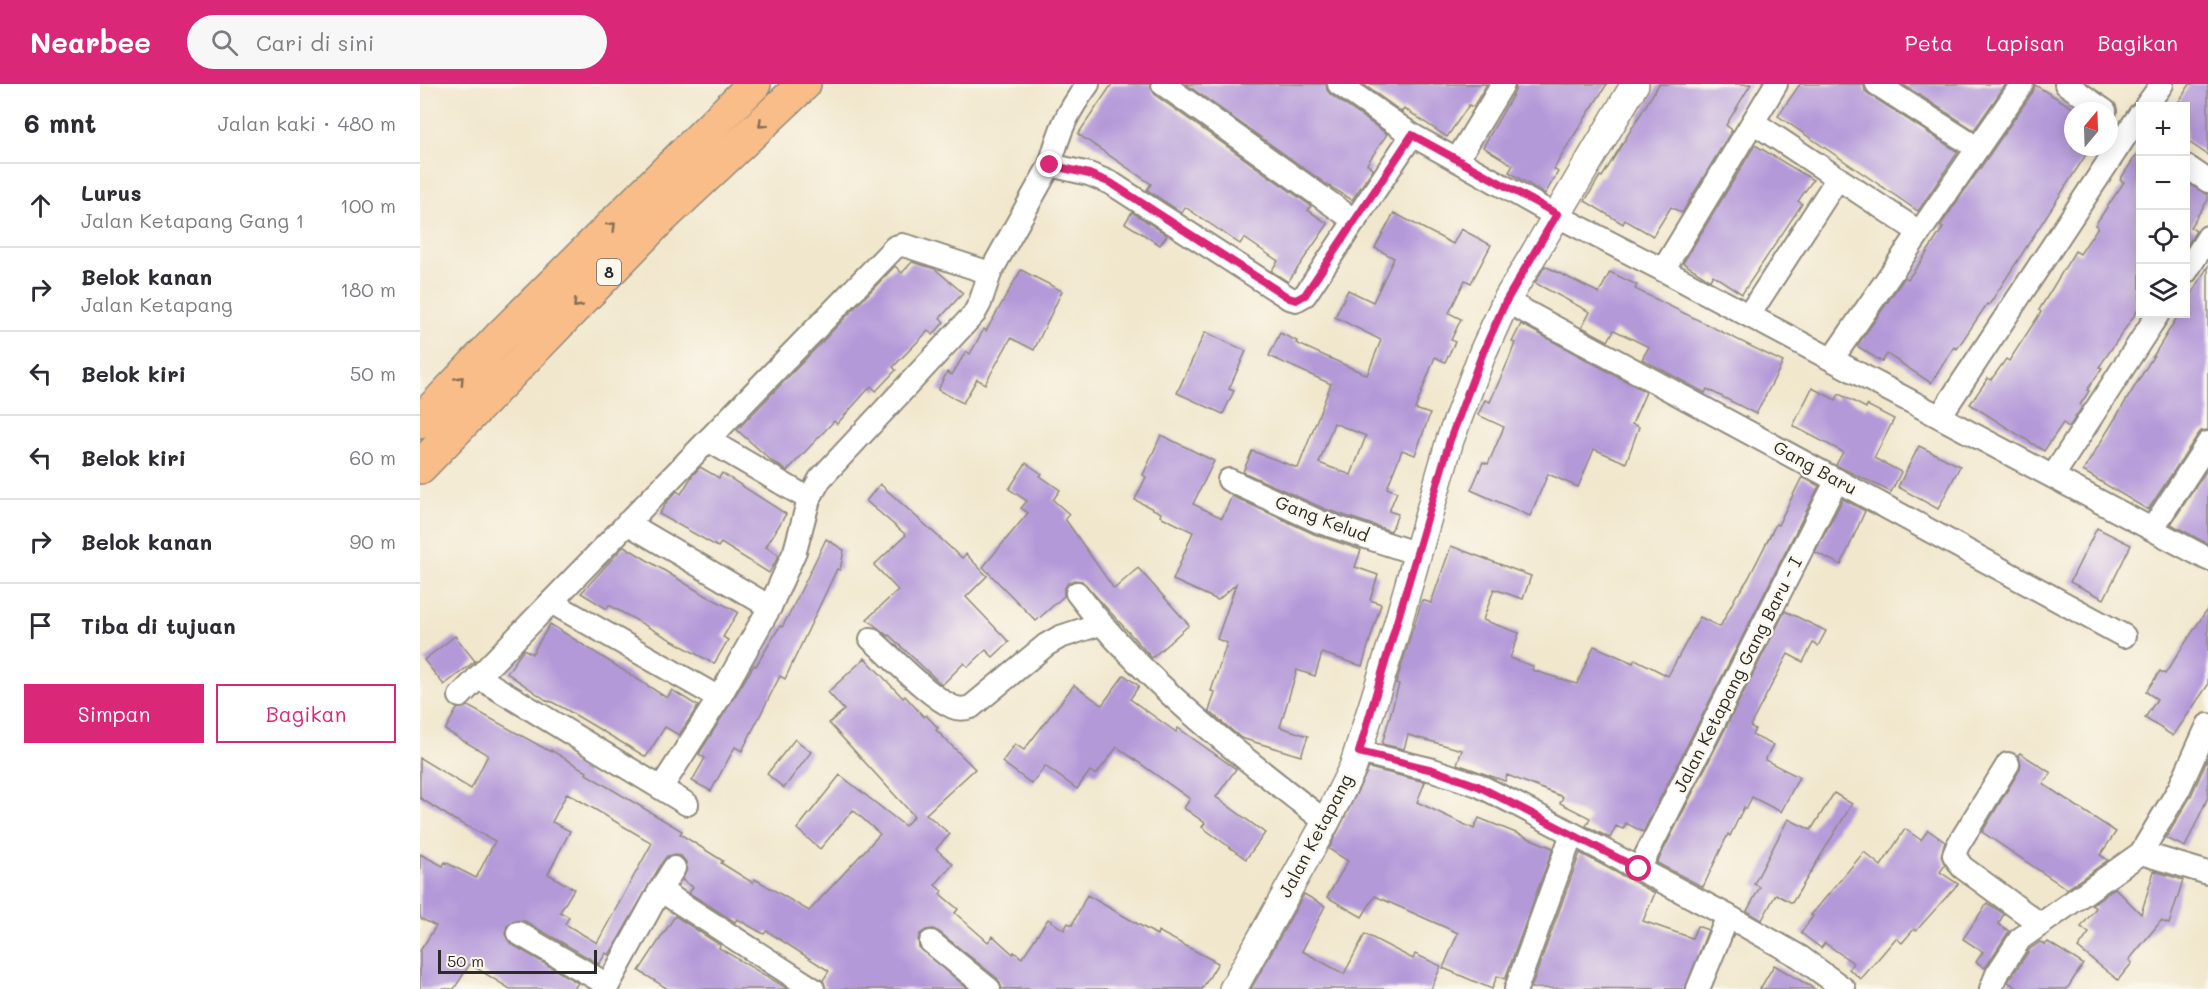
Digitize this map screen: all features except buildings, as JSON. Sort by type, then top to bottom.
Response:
[{"type":"highway","name":"8","points":[[420,422],[500,337],[754,84]]},
{"type":"highway","name":"8","points":[[420,467],[653,226],[804,84]]},
{"type":"street","points":[[661,788],[719,698],[770,607],[795,551],[809,499],[820,479],[974,314],[990,273],[1050,165],[1061,126],[1069,110],[1088,84]]},
{"type":"street","points":[[1163,84],[1355,221]]},
{"type":"street","points":[[1340,84],[1412,135],[1456,160],[2208,559]]},
{"type":"street","points":[[1456,160],[1503,84]]},
{"type":"street","name":"Jalan Ketapang","points":[[1233,989],[1326,822],[1359,752],[1450,440],[1483,352],[1506,301],[1635,84]]},
{"type":"street","points":[[1663,270],[1776,84]]},
{"type":"street","points":[[1877,84],[1977,148]]},
{"type":"street","points":[[1832,360],[2022,84]]},
{"type":"street","points":[[2066,84],[2092,102]]},
{"type":"street","points":[[2149,102],[2162,84]]},
{"type":"street","points":[[2118,118],[2136,126]]},
{"type":"street","points":[[1753,122],[1919,232]]},
{"type":"street","points":[[1940,416],[2136,127]]},
{"type":"street","points":[[1050,165],[1089,174],[1111,183],[1289,298],[1296,300],[1305,295],[1412,135]]},
{"type":"street","points":[[2190,168],[2208,181]]},
{"type":"street","points":[[1749,315],[1838,178]]},
{"type":"street","points":[[2190,266],[2208,237]]},
{"type":"street","points":[[460,696],[895,248],[902,245],[910,247],[990,273]]},
{"type":"street","name":"Gang Baru","points":[[1506,301],[2124,636]]},
{"type":"street","points":[[2053,476],[2155,318]]},
{"type":"street","points":[[708,440],[809,499]]},
{"type":"street","points":[[2152,529],[2208,443]]},
{"type":"street","name":"Gang Kelud","points":[[1229,480],[1320,522],[1418,554]]},
{"type":"street","name":"Jalan Ketapang Gang Baru - I","points":[[1639,869],[1837,480]]},
{"type":"street","points":[[627,523],[770,607]]},
{"type":"street","points":[[1077,593],[1100,624],[1184,707],[1268,778],[1326,822]]},
{"type":"street","points":[[551,602],[719,698]]},
{"type":"street","points":[[871,639],[939,698],[963,710],[971,707],[1052,641],[1100,624]]},
{"type":"street","points":[[478,677],[687,804]]},
{"type":"street","points":[[1991,989],[1997,974],[2020,939],[2141,854],[2179,789],[2208,725]]},
{"type":"street","points":[[1359,752],[1433,770],[1478,786],[1728,916],[1800,957],[1844,989]]},
{"type":"street","points":[[2008,764],[1958,844],[1954,855],[1962,867],[2040,924]]},
{"type":"street","points":[[1516,989],[1572,834]]},
{"type":"street","points":[[2141,854],[2208,873]]},
{"type":"street","points":[[518,933],[607,987],[674,868]]},
{"type":"street","points":[[660,890],[813,989]]},
{"type":"street","points":[[1698,989],[1728,916]]},
{"type":"street","points":[[931,942],[989,989]]},
{"type":"route","points":[[1050,165],[1089,174],[1111,183],[1289,298],[1296,300],[1305,295],[1412,135],[1542,208],[1557,214],[1506,301],[1483,352],[1450,440],[1359,752],[1433,770],[1478,786],[1639,869]]}]
